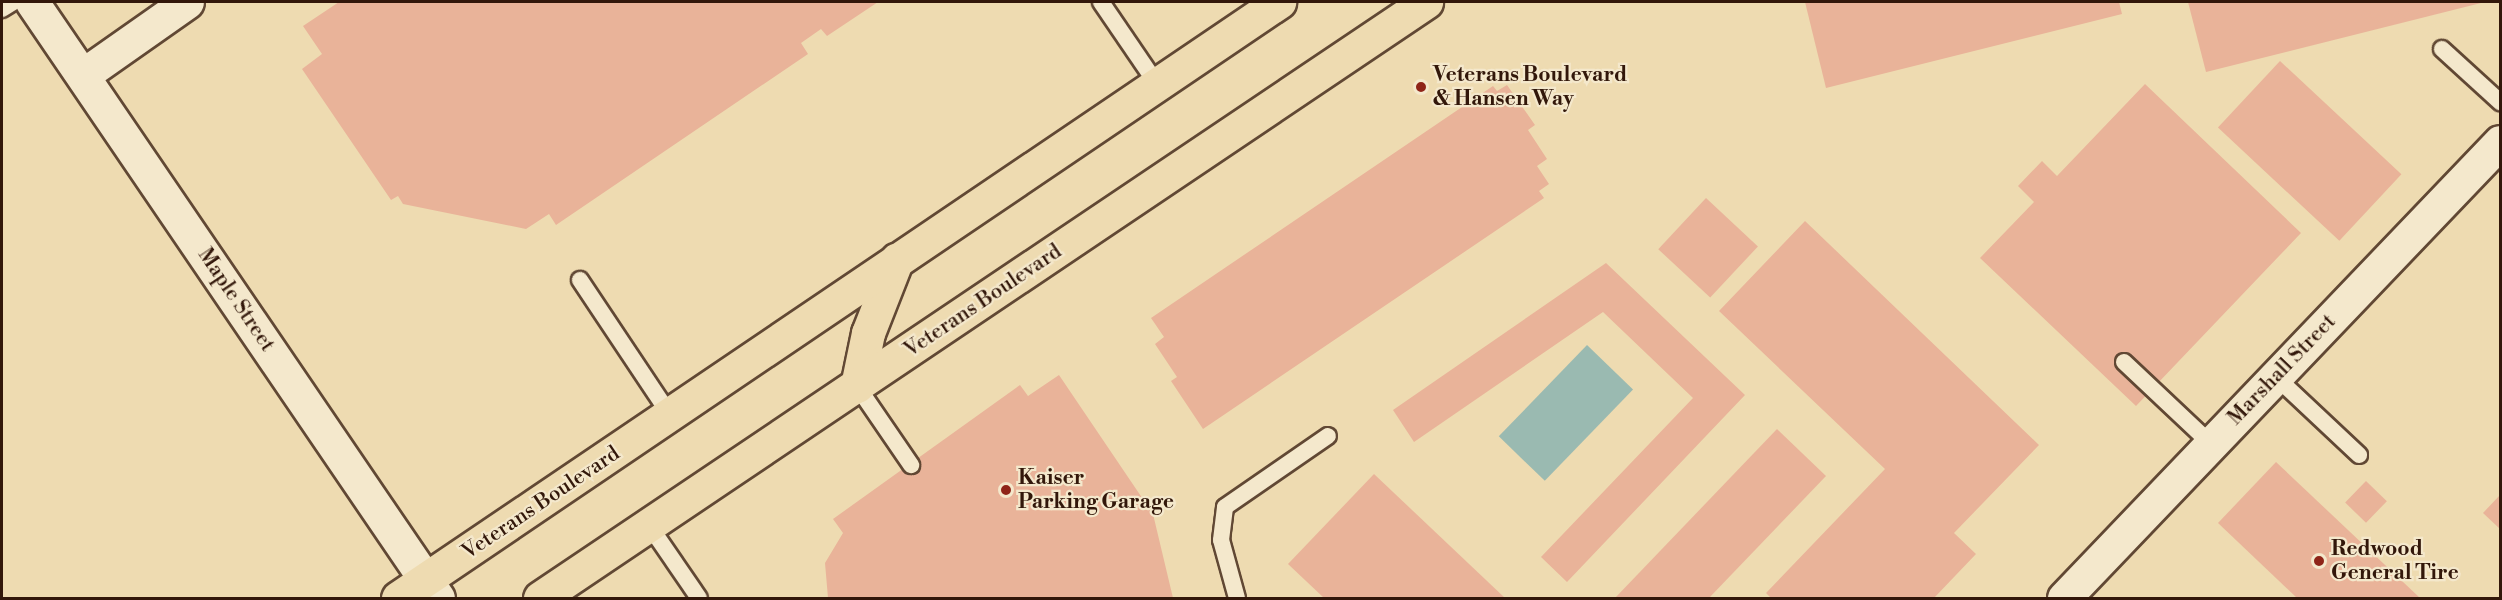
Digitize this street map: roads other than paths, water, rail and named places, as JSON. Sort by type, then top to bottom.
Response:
[{"type":"main road","name":"Veterans Boulevard","points":[[398,598],[433,588],[670,415],[1279,2]]},
{"type":"main road","name":"Veterans Boulevard","points":[[540,598],[1426,2]]},
{"type":"main road","points":[[857,386],[868,333],[897,259]]},
{"type":"street","name":"Maple Street","points":[[32,2],[433,588]]},
{"type":"street","points":[[83,75],[187,2]]},
{"type":"street","name":"Marshall Street","points":[[2064,598],[2500,142]]},
{"type":"lane","points":[[2,9],[13,2]]},
{"type":"lane","points":[[1101,2],[1157,84]]},
{"type":"lane","points":[[2442,49],[2500,102]]},
{"type":"lane","points":[[580,280],[670,415]]},
{"type":"lane","points":[[2124,362],[2211,444]]},
{"type":"lane","points":[[2276,377],[2359,455]]},
{"type":"lane","points":[[857,386],[911,465]]},
{"type":"lane","points":[[1237,598],[1221,540],[1225,507],[1328,436]]},
{"type":"lane","points":[[649,525],[699,598]]},
{"type":"water","points":[[1587,345],[1633,389],[1545,481],[1499,436]]},
{"type":"place","name":"Veterans Boulevard & Hansen Way","points":[[1421,87]]},
{"type":"place","name":"Kaiser Parking Garage","points":[[1006,490]]},
{"type":"place","name":"Redwood General Tire","points":[[2319,561]]}]
